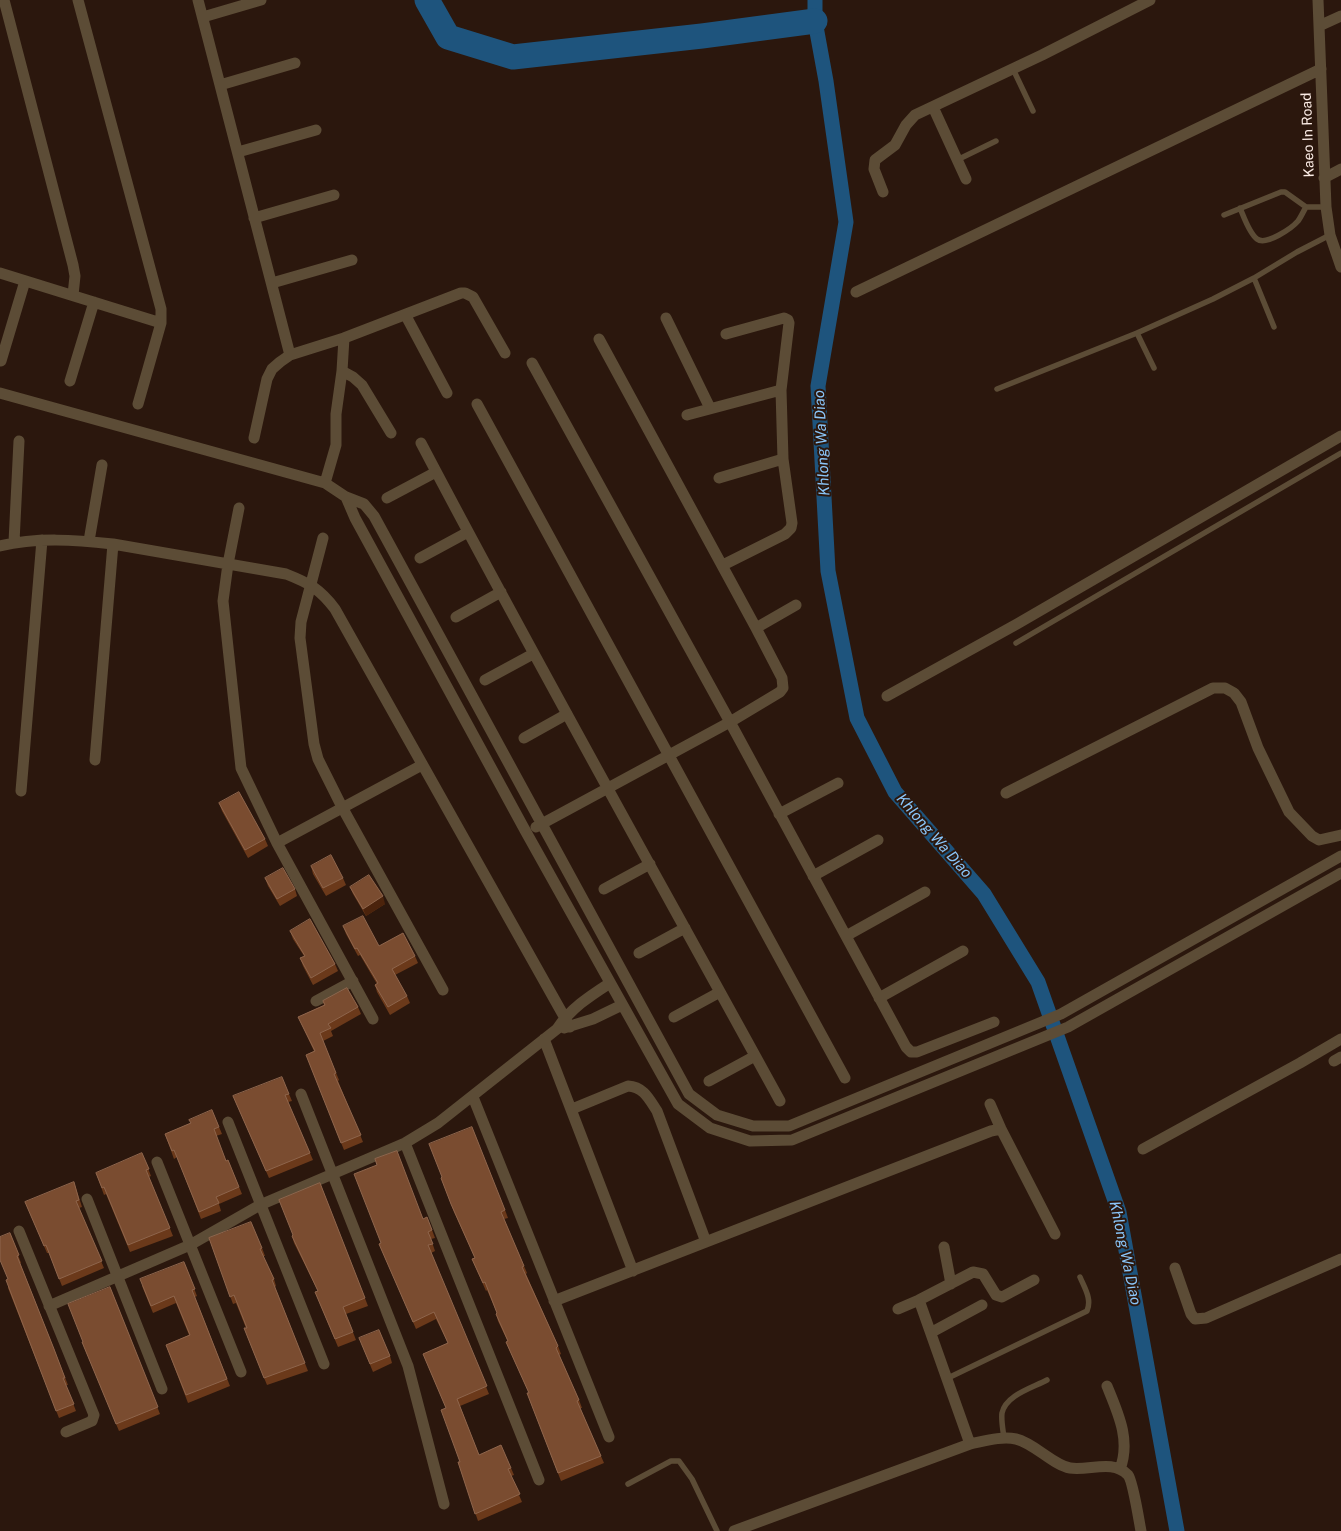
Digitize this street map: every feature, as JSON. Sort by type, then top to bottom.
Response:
[{"type":"street","points":[[4,0],[73,265],[75,276],[74,295]]},
{"type":"street","points":[[78,0],[160,309],[161,323],[138,404]]},
{"type":"street","points":[[198,0],[290,355]]},
{"type":"street","points":[[203,17],[261,0]]},
{"type":"street","points":[[883,192],[874,169],[875,160],[895,145],[906,125],[915,115],[1013,69],[1138,3],[1150,0]]},
{"type":"street","name":"Kaeo In Road","points":[[1318,0],[1326,207],[1330,235],[1341,267]]},
{"type":"street","points":[[1319,26],[1341,16]]},
{"type":"street","points":[[220,85],[295,63]]},
{"type":"street","points":[[856,292],[1320,69]]},
{"type":"street","points":[[933,107],[966,179]]},
{"type":"street","points":[[238,152],[316,130]]},
{"type":"street","points":[[1324,178],[1341,169]]},
{"type":"street","points":[[254,218],[334,195]]},
{"type":"street","points":[[272,283],[352,260]]},
{"type":"street","points":[[0,273],[161,323]]},
{"type":"street","points":[[1,361],[25,281]]},
{"type":"street","points":[[254,438],[267,379],[272,369],[290,355],[406,316],[461,293],[469,294],[473,297],[505,354]]},
{"type":"street","points":[[70,381],[94,302]]},
{"type":"street","points":[[406,316],[447,393]]},
{"type":"street","points":[[666,318],[710,408]]},
{"type":"street","points":[[723,566],[785,534],[791,528],[792,523],[783,459],[781,390],[790,327],[788,320],[784,318],[726,334]]},
{"type":"street","points":[[326,483],[336,445],[336,414],[344,338]]},
{"type":"street","points":[[526,832],[730,722],[780,692],[783,688],[782,678],[756,628],[599,339]]},
{"type":"street","points":[[532,363],[906,1047],[911,1052],[917,1052],[994,1022]]},
{"type":"street","points":[[342,371],[353,376],[362,385],[391,433]]},
{"type":"street","points":[[687,415],[781,390]]},
{"type":"street","points":[[0,393],[326,483],[346,496],[364,504],[374,516],[689,1094],[717,1115],[752,1126],[789,1126],[1059,1015],[1341,856]]},
{"type":"street","points":[[476,404],[845,1078]]},
{"type":"street","points":[[887,696],[1017,624],[1341,436]]},
{"type":"street","points":[[14,542],[19,441]]},
{"type":"street","points":[[421,443],[533,654],[780,1101]]},
{"type":"street","points":[[719,478],[783,459]]},
{"type":"street","points":[[89,541],[102,464]]},
{"type":"street","points":[[387,498],[436,472]]},
{"type":"street","points":[[346,496],[355,518],[526,832],[678,1104],[710,1128],[750,1141],[792,1140],[898,1098],[1065,1029],[1341,873]]},
{"type":"street","points":[[239,508],[223,601],[238,754],[245,776],[278,843],[373,1019]]},
{"type":"street","points":[[420,558],[468,532]]},
{"type":"street","points":[[323,538],[301,622],[300,638],[314,744],[318,758],[342,806],[443,990]]},
{"type":"street","points":[[21,791],[42,540]]},
{"type":"street","points":[[0,546],[14,542],[42,540],[89,541],[114,544],[286,574],[310,584],[324,595],[335,608],[567,1022]]},
{"type":"street","points":[[95,760],[114,544]]},
{"type":"street","points":[[456,617],[501,592]]},
{"type":"street","points":[[756,628],[796,605]]},
{"type":"street","points":[[485,680],[533,654]]},
{"type":"street","points":[[1006,793],[1213,688],[1225,688],[1234,693],[1241,702],[1258,748],[1289,812],[1312,836],[1319,840],[1341,835]]},
{"type":"street","points":[[524,738],[567,714]]},
{"type":"street","points":[[278,843],[342,806],[422,765]]},
{"type":"street","points":[[779,814],[838,783]]},
{"type":"street","points":[[813,876],[878,840]]},
{"type":"street","points":[[604,889],[650,864]]},
{"type":"street","points":[[846,936],[925,892]]},
{"type":"street","points":[[1261,901],[1268,914]]},
{"type":"street","points":[[640,953],[685,928]]},
{"type":"street","points":[[879,998],[963,951]]},
{"type":"street","points":[[316,1001],[353,981]]},
{"type":"street","points":[[49,1306],[190,1245],[260,1205],[405,1143],[438,1123],[473,1097],[567,1022],[582,1002],[610,983]]},
{"type":"street","points":[[567,1022],[593,1019],[619,1000],[630,988]]},
{"type":"street","points":[[674,1017],[720,992]]},
{"type":"street","points":[[1059,1015],[1065,1029]]},
{"type":"street","points":[[1010,1035],[1016,1049]]},
{"type":"street","points":[[544,1039],[633,1271]]},
{"type":"street","points":[[1143,1149],[1341,1039]]},
{"type":"street","points":[[709,1081],[755,1056]]},
{"type":"street","points":[[892,1084],[898,1098]]},
{"type":"street","points":[[572,1109],[628,1086],[640,1089],[657,1112],[706,1242]]},
{"type":"street","points":[[301,1094],[408,1366],[444,1504]]},
{"type":"street","points":[[473,1097],[609,1437]]},
{"type":"street","points":[[990,1104],[1001,1130],[1055,1234]]},
{"type":"street","points":[[228,1122],[324,1364]]},
{"type":"street","points":[[554,1301],[991,1131],[1001,1130]]},
{"type":"street","points":[[405,1143],[539,1480]]},
{"type":"street","points":[[157,1162],[241,1372]]},
{"type":"street","points":[[87,1200],[162,1389]]},
{"type":"street","points":[[19,1231],[94,1415],[92,1421],[66,1432]]},
{"type":"street","points":[[944,1247],[952,1284]]},
{"type":"street","points":[[1175,1268],[1190,1314],[1195,1319],[1206,1318],[1341,1259]]},
{"type":"street","points":[[898,1309],[973,1272],[982,1274],[996,1295],[1002,1297],[1034,1280]]},
{"type":"street","points":[[919,1300],[932,1332],[970,1444]]},
{"type":"street","points":[[932,1332],[982,1305]]},
{"type":"street","points":[[1107,1386],[1123,1428],[1125,1456],[1120,1469]]},
{"type":"street","points":[[734,1531],[970,1444],[1004,1438],[1018,1439],[1067,1468],[1082,1470],[1103,1466],[1120,1469],[1130,1477],[1141,1531]]},
{"type":"lane","points":[[1013,69],[1033,111]]},
{"type":"lane","points":[[957,160],[996,140]]},
{"type":"lane","points":[[1224,215],[1281,192],[1306,207],[1326,207]]},
{"type":"lane","points":[[1240,208],[1257,239],[1263,241],[1289,229],[1297,222],[1306,207]]},
{"type":"lane","points":[[997,389],[1137,333],[1220,296],[1296,252],[1330,235]]},
{"type":"lane","points":[[1254,278],[1274,327]]},
{"type":"lane","points":[[1137,333],[1154,368]]},
{"type":"lane","points":[[1016,644],[1341,453]]},
{"type":"lane","points":[[948,1378],[1087,1311],[1090,1304],[1089,1298],[1080,1278]]},
{"type":"lane","points":[[1004,1438],[1002,1414],[1006,1404],[1016,1395],[1047,1380]]},
{"type":"lane","points":[[628,1484],[671,1461],[679,1460],[692,1479],[717,1531]]},
{"type":"building","points":[[239,792],[265,839],[245,850],[219,803]]},
{"type":"building","points":[[331,855],[343,878],[323,888],[311,866]]},
{"type":"building","points":[[283,868],[295,889],[277,899],[265,878]]},
{"type":"building","points":[[369,875],[383,896],[363,909],[350,887]]},
{"type":"building","points":[[363,916],[379,946],[403,933],[415,956],[392,969],[407,996],[388,1007],[375,985],[378,983],[357,948],[355,949],[343,926]]},
{"type":"building","points":[[310,919],[335,964],[311,978],[300,958],[305,956],[290,931]]},
{"type":"building","points":[[347,988],[358,1007],[328,1024],[331,1028],[320,1033],[336,1073],[334,1074],[361,1135],[341,1143],[306,1055],[315,1051],[298,1017],[325,1005],[323,1001]]},
{"type":"building","points":[[282,1077],[289,1094],[285,1095],[310,1153],[266,1171],[233,1096]]},
{"type":"building","points":[[212,1110],[219,1127],[214,1129],[226,1161],[228,1160],[239,1187],[216,1197],[219,1203],[199,1212],[174,1150],[172,1151],[165,1134],[191,1123],[189,1120]]},
{"type":"building","points":[[472,1127],[505,1210],[501,1212],[524,1266],[522,1267],[558,1346],[556,1348],[601,1456],[558,1473],[527,1393],[529,1393],[506,1342],[508,1341],[485,1282],[483,1283],[472,1259],[475,1258],[451,1204],[429,1144]]},
{"type":"building","points":[[397,1151],[423,1219],[427,1217],[432,1230],[428,1232],[433,1244],[428,1245],[487,1386],[457,1399],[479,1455],[501,1445],[511,1468],[508,1469],[520,1494],[475,1514],[458,1462],[460,1462],[441,1410],[446,1408],[423,1354],[448,1343],[434,1312],[413,1322],[379,1244],[381,1243],[354,1174],[377,1165],[375,1159]]},
{"type":"building","points":[[142,1153],[149,1169],[146,1170],[170,1228],[128,1245],[104,1187],[102,1188],[96,1173]]},
{"type":"building","points":[[74,1182],[79,1200],[76,1201],[102,1261],[59,1279],[46,1245],[44,1246],[25,1202]]},
{"type":"building","points":[[320,1183],[365,1298],[343,1307],[353,1332],[335,1339],[315,1292],[318,1291],[292,1236],[279,1200]]},
{"type":"building","points":[[251,1222],[305,1363],[264,1378],[244,1328],[247,1328],[234,1295],[230,1297],[209,1238]]},
{"type":"building","points":[[10,1233],[19,1255],[17,1256],[74,1404],[56,1411],[0,1260],[0,1237]]},
{"type":"building","points":[[184,1262],[195,1289],[192,1290],[227,1379],[186,1395],[166,1345],[190,1335],[174,1296],[151,1306],[140,1279]]},
{"type":"building","points":[[110,1287],[158,1407],[116,1424],[68,1304]]},
{"type":"building","points":[[379,1330],[390,1356],[370,1364],[359,1338]]},
{"type":"waterway","points":[[427,0],[448,37],[513,57],[702,36],[815,21]]},
{"type":"waterway","name":"Khlong Wa Diao","points":[[815,0],[815,21],[826,81],[846,222],[818,386],[828,571],[857,718],[895,792],[984,894],[1038,982],[1119,1212],[1177,1531]]}]
